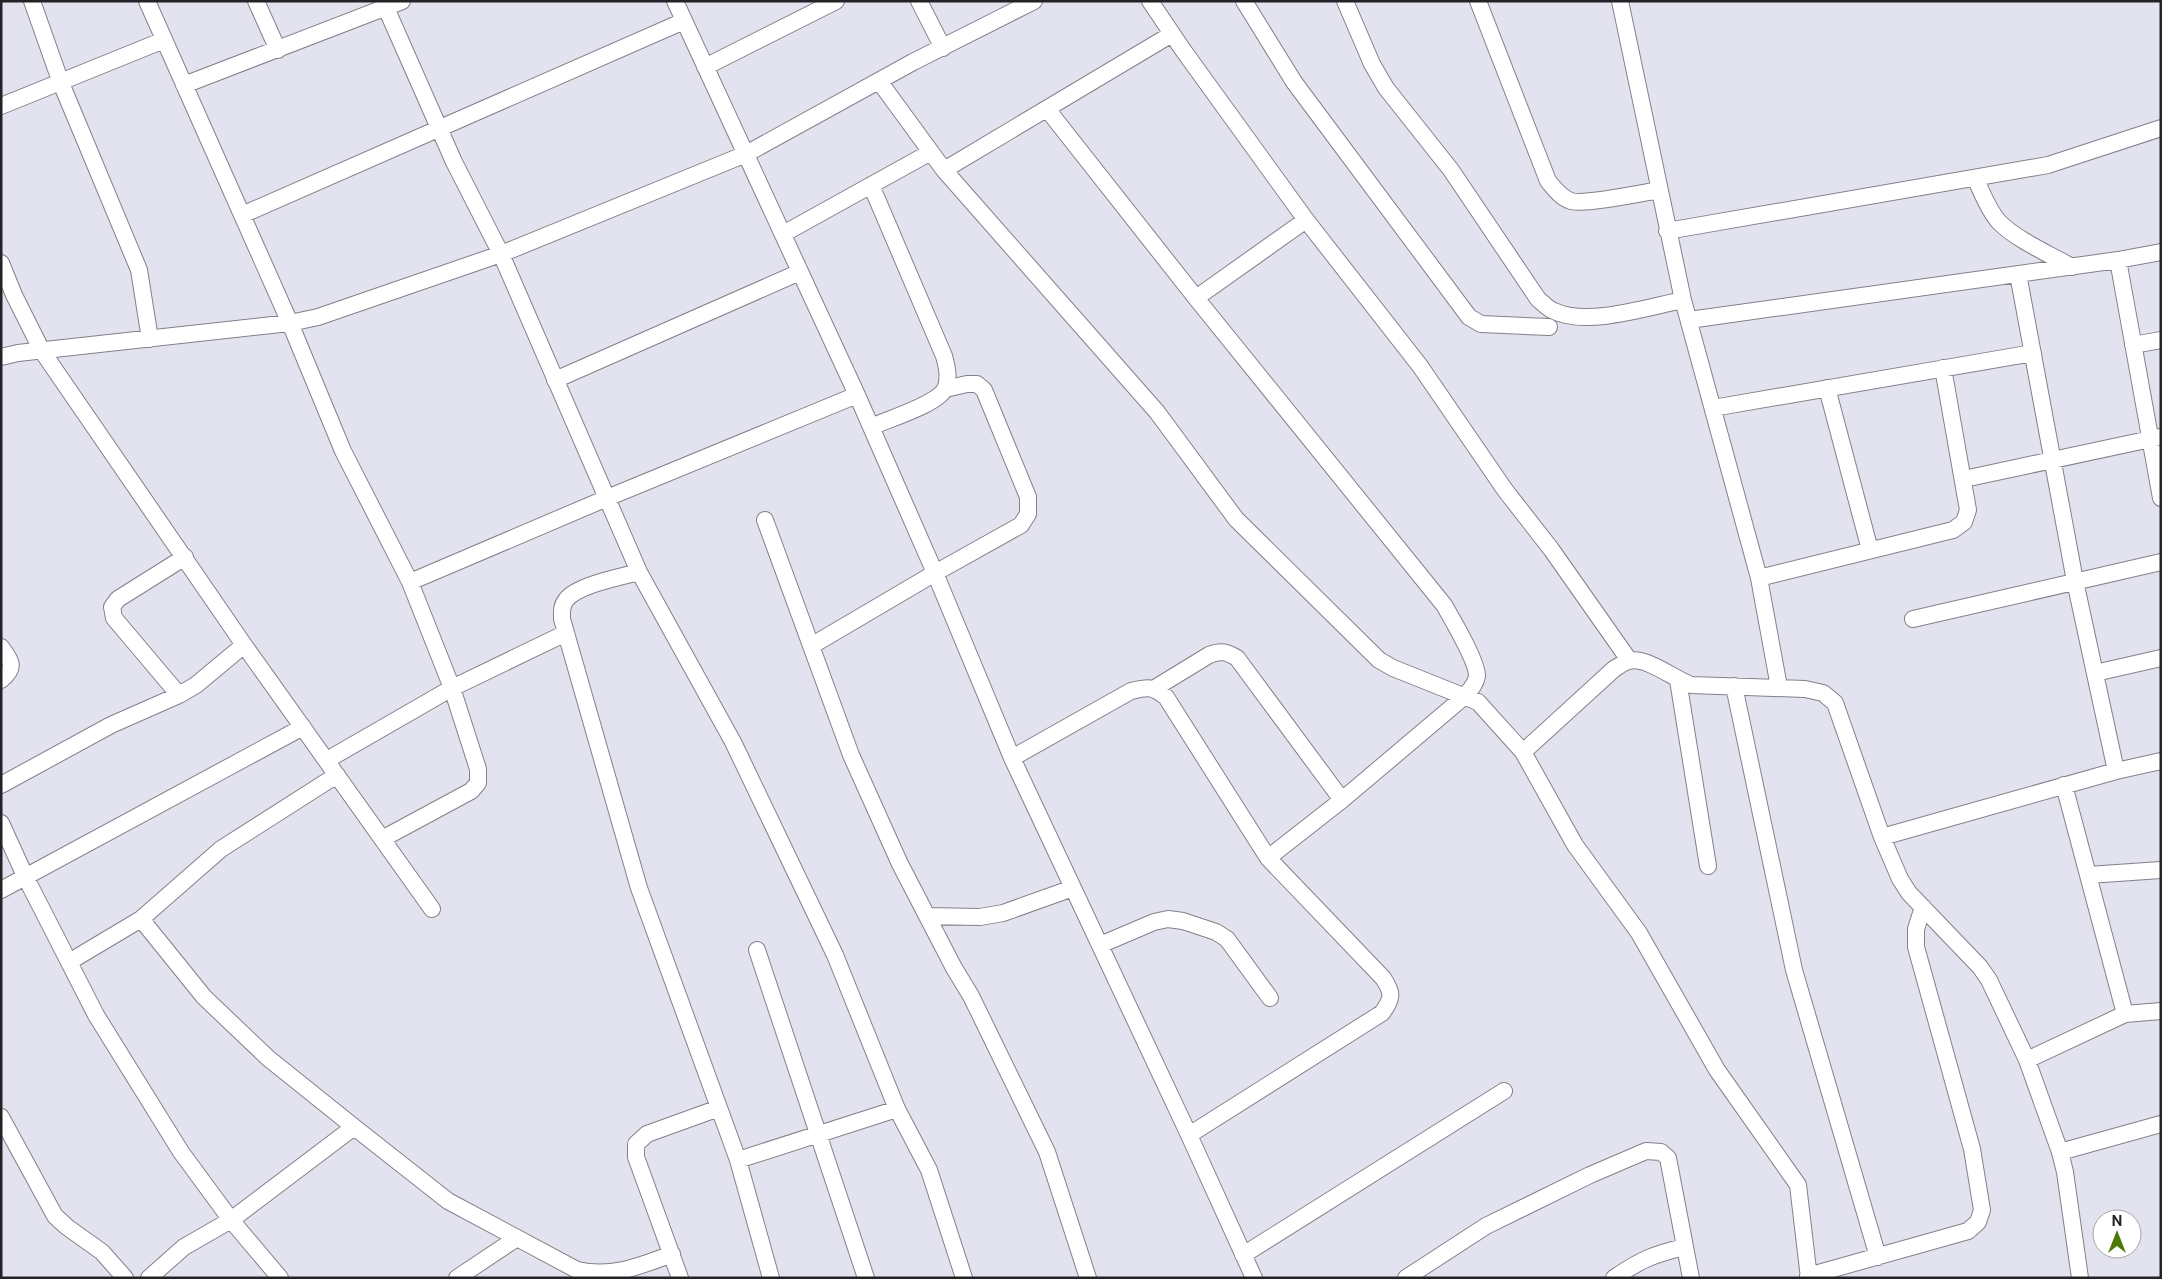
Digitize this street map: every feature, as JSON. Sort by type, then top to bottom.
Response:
[{"type":"street","points":[[32,1],[61,83],[139,270],[150,338]]},
{"type":"street","points":[[147,1],[290,323],[343,451],[410,582],[452,688],[478,769],[478,783],[471,791],[382,839]]},
{"type":"street","points":[[256,1],[278,50]]},
{"type":"street","points":[[184,85],[278,50],[385,5],[402,1]]},
{"type":"street","points":[[675,1],[858,395],[1012,758],[1254,1278]]},
{"type":"street","points":[[705,67],[836,1]]},
{"type":"street","points":[[919,1],[943,48]]},
{"type":"street","points":[[1,357],[18,352],[42,351],[290,323],[318,317],[501,254],[746,154],[879,81],[1034,1]]},
{"type":"street","points":[[1150,1],[1306,220],[1420,366],[1505,490],[1550,549],[1629,660]]},
{"type":"street","points":[[1244,1],[1298,88],[1470,316],[1481,324],[1549,327]]},
{"type":"street","points":[[1345,1],[1372,64],[1386,88],[1451,170],[1538,299],[1554,311],[1583,318],[1683,300]]},
{"type":"street","points":[[1478,1],[1548,181],[1559,194],[1571,201],[1586,201],[1659,190]]},
{"type":"street","points":[[1620,1],[1683,300],[1758,578],[1779,687]]},
{"type":"street","points":[[385,5],[440,130],[501,254],[639,572],[733,742],[834,955],[897,1109],[929,1170],[964,1278]]},
{"type":"street","points":[[242,215],[440,130],[684,21]]},
{"type":"street","points":[[944,170],[1172,34]]},
{"type":"street","points":[[1,106],[164,40]]},
{"type":"street","points":[[879,81],[944,170],[1157,412],[1236,519],[1379,660],[1393,668],[1478,702],[1523,752],[1575,846],[1639,934],[1717,1070],[1791,1173],[1798,1186],[1809,1277],[1968,1231],[1978,1222],[1982,1210],[1967,1130],[1916,947],[1916,929],[1923,907]]},
{"type":"street","points":[[1047,109],[1196,298],[1444,605],[1474,663],[1477,674],[1475,683],[1465,696],[1342,800],[1268,858]]},
{"type":"street","points":[[1668,231],[2048,165],[2161,128]]},
{"type":"street","points":[[782,234],[931,152]]},
{"type":"street","points":[[1975,178],[1999,222],[2013,233],[2072,266]]},
{"type":"street","points":[[871,185],[944,356],[948,372],[945,389]]},
{"type":"street","points":[[1196,298],[1306,220]]},
{"type":"street","points":[[1689,320],[2118,260],[2161,252]]},
{"type":"street","points":[[2118,260],[2133,345],[2155,438],[2161,498]]},
{"type":"street","points":[[1,263],[8,298],[42,351],[244,645],[432,908]]},
{"type":"street","points":[[556,380],[800,272]]},
{"type":"street","points":[[2018,274],[2075,581],[2116,771]]},
{"type":"street","points":[[2133,345],[2161,340]]},
{"type":"street","points":[[1713,408],[2033,352]]},
{"type":"street","points":[[1758,578],[1953,530],[1964,522],[1968,510],[1964,479],[1943,368]]},
{"type":"street","points":[[811,646],[1021,525],[1028,514],[1028,497],[984,390],[977,384],[967,384],[945,389],[933,401],[871,427]]},
{"type":"street","points":[[1828,388],[1870,550]]},
{"type":"street","points":[[410,582],[858,395]]},
{"type":"street","points":[[1964,479],[2155,438]]},
{"type":"street","points":[[765,520],[851,755],[900,864],[954,968],[971,996],[1046,1152],[1088,1278]]},
{"type":"street","points":[[179,695],[114,618],[112,607],[118,599],[184,558]]},
{"type":"street","points":[[1913,619],[2161,562]]},
{"type":"street","points":[[639,572],[580,590],[567,599],[562,608],[562,619],[639,888],[738,1160],[771,1278]]},
{"type":"street","points":[[327,760],[452,688],[566,633]]},
{"type":"street","points":[[1,785],[111,725],[179,695],[196,685],[244,645]]},
{"type":"street","points":[[1,647],[11,663],[10,672],[1,680]]},
{"type":"street","points":[[1012,758],[1131,691],[1155,688],[1209,655],[1217,652],[1227,652],[1237,658],[1342,800]]},
{"type":"street","points":[[2095,673],[2161,658]]},
{"type":"street","points":[[1523,752],[1614,669],[1629,660],[1647,661],[1678,680],[1692,685],[1805,689],[1823,693],[1835,703],[1882,837],[1900,879],[1909,893],[1980,967],[1989,980],[2027,1060],[2060,1152],[2065,1172],[2080,1278]]},
{"type":"street","points":[[1678,680],[1708,866]]},
{"type":"street","points":[[1734,686],[1794,970],[1878,1257]]},
{"type":"street","points":[[1155,688],[1166,697],[1268,858],[1383,978],[1390,989],[1390,1002],[1382,1013],[1189,1135]]},
{"type":"street","points":[[1,890],[302,727]]},
{"type":"street","points":[[1882,837],[2116,771],[2160,765]]},
{"type":"street","points":[[69,962],[141,919],[221,849],[337,775]]},
{"type":"street","points":[[2064,785],[2125,1014]]},
{"type":"street","points":[[1,823],[26,878],[96,1015],[181,1152],[231,1220],[280,1278]]},
{"type":"street","points":[[2088,875],[2161,870]]},
{"type":"street","points":[[927,916],[980,917],[1003,913],[1073,888]]},
{"type":"street","points":[[141,919],[204,997],[268,1058],[448,1201],[577,1270],[618,1273],[672,1254]]},
{"type":"street","points":[[1100,945],[1154,922],[1168,919],[1183,921],[1216,932],[1227,940],[1270,998]]},
{"type":"street","points":[[758,950],[866,1278]]},
{"type":"street","points":[[2027,1060],[2125,1014],[2161,1011]]},
{"type":"street","points":[[1243,1255],[1504,1091]]},
{"type":"street","points":[[680,1278],[636,1157],[636,1144],[647,1134],[719,1108]]},
{"type":"street","points":[[738,1160],[897,1109]]},
{"type":"street","points":[[1,1117],[56,1216],[66,1227],[102,1252],[125,1278]]},
{"type":"street","points":[[2060,1152],[2161,1124]]},
{"type":"street","points":[[149,1278],[184,1247],[231,1220],[354,1126]]},
{"type":"street","points":[[1406,1278],[1486,1226],[1590,1175],[1646,1151],[1661,1152],[1668,1158],[1691,1278]]},
{"type":"street","points":[[457,1278],[517,1238]]},
{"type":"street","points":[[1614,1278],[1645,1258],[1684,1247]]}]
